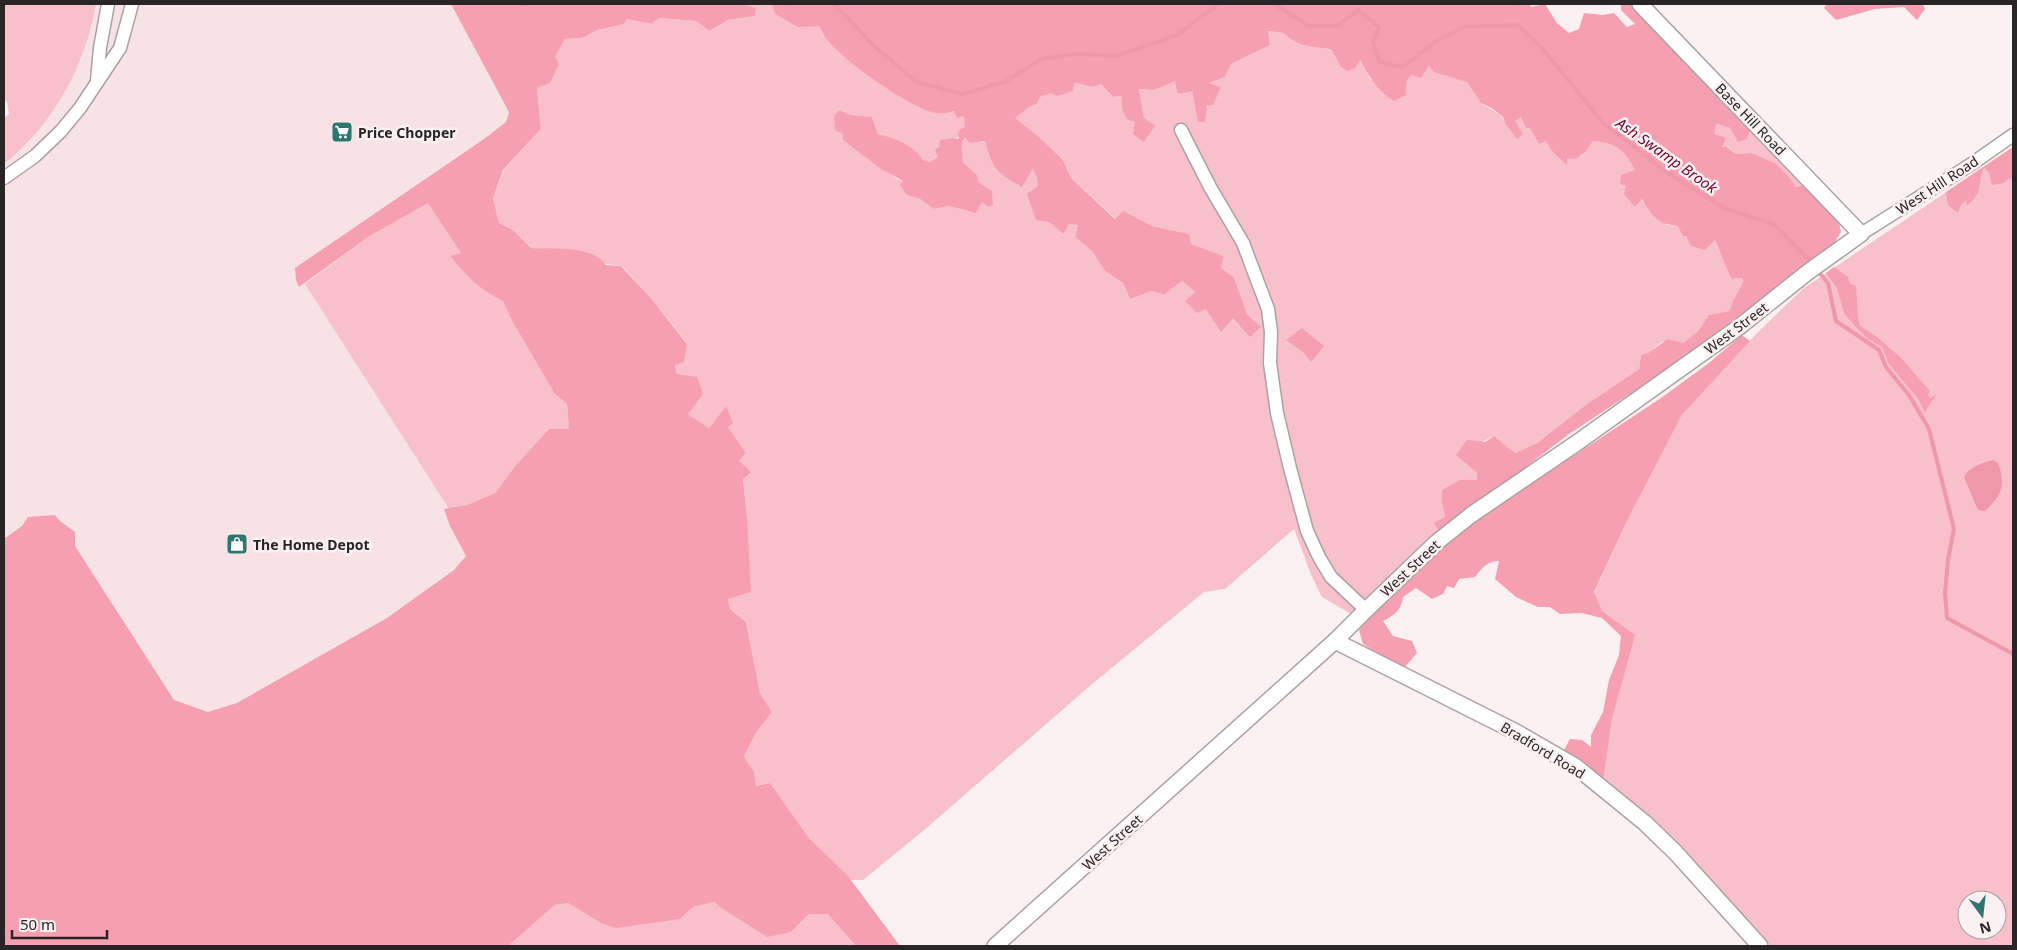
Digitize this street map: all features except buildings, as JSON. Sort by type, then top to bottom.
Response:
[{"type":"street","points":[[97,81],[100,48],[108,4]]},
{"type":"street","points":[[4,178],[35,156],[61,131],[80,108],[120,48],[132,4]]},
{"type":"street","name":"Base Hill Road","points":[[1640,4],[1861,234]]},
{"type":"street","points":[[1181,130],[1210,187],[1243,243],[1268,309],[1270,363],[1278,414],[1307,530],[1319,557],[1331,577],[1366,610]]},
{"type":"street","name":"West Hill Road","points":[[1861,234],[1973,163],[2013,135]]},
{"type":"street","name":"West Street","points":[[995,946],[1335,641],[1438,542],[1471,515],[1578,442],[1739,327],[1808,272],[1861,234]]},
{"type":"street","name":"Bradford Road","points":[[1335,641],[1516,732],[1575,766],[1659,836],[1760,946]]},
{"type":"shaded area","points":[[4,4],[96,4],[84,49],[65,92],[38,131],[4,164],[4,118],[9,114],[7,102],[4,100]]},
{"type":"shaded area","points":[[96,4],[459,4],[524,118],[488,568],[4,832],[4,164],[27,143],[63,95],[81,60],[93,22]]},
{"type":"shaded area","points":[[451,4],[742,4],[756,8],[755,16],[728,20],[710,31],[696,21],[659,18],[652,24],[627,19],[624,24],[598,30],[582,38],[565,39],[555,57],[559,64],[550,83],[537,88],[541,129],[503,170],[493,198],[499,223],[513,230],[531,248],[582,251],[599,258],[606,265],[621,266],[651,298],[687,344],[684,362],[675,365],[677,374],[697,377],[703,394],[688,414],[709,428],[726,406],[733,423],[728,427],[746,453],[739,461],[751,472],[743,479],[751,592],[728,599],[730,609],[746,622],[760,693],[772,712],[756,733],[744,756],[754,772],[756,786],[770,783],[809,838],[848,876],[900,946],[856,946],[828,914],[809,914],[791,932],[767,937],[715,902],[693,907],[680,919],[616,928],[601,923],[568,903],[555,905],[508,946],[4,946],[4,539],[22,526],[28,517],[55,515],[75,532],[75,546],[174,700],[208,712],[237,703],[387,618],[454,570],[466,556],[450,526],[444,509],[467,505],[495,493],[515,466],[549,429],[569,429],[567,404],[554,393],[511,319],[503,301],[481,288],[456,263],[451,256],[461,253],[428,203],[371,235],[299,287],[296,280],[295,268],[506,122],[509,112]]},
{"type":"shaded area","points":[[742,4],[772,4],[775,14],[819,26],[828,40],[845,57],[900,97],[964,116],[965,128],[962,133],[955,140],[939,147],[938,157],[930,162],[923,160],[909,146],[878,134],[872,117],[851,115],[840,110],[843,140],[897,179],[903,181],[907,195],[920,199],[934,209],[949,206],[976,213],[982,201],[992,191],[977,182],[977,175],[963,162],[962,143],[966,138],[970,143],[985,141],[990,158],[997,169],[1022,186],[1033,169],[1049,221],[1064,234],[1069,224],[1078,225],[1075,237],[1092,251],[1105,271],[1123,283],[1130,299],[1152,291],[1164,295],[1182,281],[1195,292],[1206,309],[1261,327],[1247,314],[1234,277],[1221,268],[1224,256],[1191,244],[1188,234],[1152,226],[1123,212],[1116,219],[1071,178],[1063,160],[1040,138],[1014,118],[1029,107],[1037,104],[1040,97],[1074,81],[1093,87],[1101,84],[1113,97],[1122,96],[1122,109],[1144,118],[1139,89],[1154,90],[1175,80],[1192,91],[1198,121],[1221,87],[1209,83],[1225,77],[1231,64],[1270,45],[1268,31],[1284,33],[1294,41],[1306,46],[1331,49],[1341,67],[1359,59],[1370,79],[1406,95],[1407,80],[1412,75],[1421,77],[1429,66],[1442,74],[1465,81],[1470,85],[1480,101],[1501,116],[1505,123],[1515,121],[1521,116],[1526,128],[1530,127],[1539,144],[1546,141],[1551,150],[1567,164],[1567,158],[1582,156],[1593,141],[1613,146],[1627,157],[1635,170],[1626,186],[1635,207],[1641,199],[1667,225],[1678,226],[1683,237],[1715,240],[1731,279],[1742,278],[1743,282],[1729,311],[1709,315],[1698,331],[1683,343],[1662,342],[1648,353],[1641,355],[1639,369],[1587,404],[1537,443],[1515,453],[1494,436],[1456,455],[1477,473],[1477,480],[1460,480],[1442,503],[1445,517],[1440,533],[1393,579],[1351,614],[1322,597],[1312,577],[1294,529],[1225,589],[1204,592],[1091,685],[923,831],[863,880],[851,880],[809,838],[770,783],[756,786],[754,772],[744,756],[756,733],[772,712],[760,693],[746,622],[730,609],[728,598],[747,518],[743,478],[739,461],[746,453],[728,427],[726,406],[709,428],[688,414],[675,365],[687,343],[651,298],[622,266],[531,248],[513,230],[499,223],[493,198],[504,170],[541,129],[537,88],[565,39],[582,38],[598,30],[624,24],[627,19],[652,24],[658,18],[696,21],[711,31],[728,20],[755,16]]},
{"type":"shaded area","points":[[772,4],[1530,4],[1531,7],[1545,4],[1557,23],[1569,33],[1579,29],[1584,13],[1603,15],[1614,13],[1627,27],[1635,24],[1621,10],[1621,4],[1631,4],[1659,28],[1750,129],[1747,139],[1738,142],[1730,128],[1716,124],[1714,134],[1726,138],[1722,147],[1726,146],[1736,154],[1752,153],[1776,164],[1796,187],[1804,185],[1838,218],[1841,232],[1832,247],[1663,372],[1569,434],[1440,533],[1434,523],[1445,517],[1442,490],[1460,480],[1477,480],[1477,473],[1456,455],[1467,440],[1485,442],[1494,436],[1515,453],[1537,443],[1587,404],[1639,369],[1641,355],[1648,353],[1668,339],[1683,343],[1698,331],[1709,315],[1729,311],[1743,282],[1742,278],[1731,279],[1715,240],[1705,250],[1691,246],[1686,236],[1683,237],[1678,226],[1665,223],[1656,218],[1642,199],[1635,207],[1624,194],[1626,186],[1620,184],[1621,175],[1635,170],[1627,157],[1618,149],[1608,144],[1593,141],[1580,157],[1567,158],[1567,165],[1551,150],[1546,141],[1539,144],[1530,128],[1526,128],[1521,117],[1515,121],[1523,134],[1517,139],[1505,123],[1503,117],[1481,103],[1467,82],[1434,72],[1429,66],[1421,78],[1412,75],[1407,80],[1406,95],[1394,101],[1374,83],[1360,60],[1355,68],[1348,71],[1341,67],[1331,49],[1306,46],[1294,41],[1284,33],[1268,31],[1270,45],[1231,64],[1225,77],[1209,83],[1221,87],[1213,105],[1207,106],[1205,122],[1198,122],[1192,91],[1178,94],[1175,81],[1154,90],[1139,89],[1144,118],[1155,126],[1144,142],[1133,134],[1135,122],[1127,119],[1122,109],[1122,96],[1113,97],[1101,84],[1093,87],[1074,82],[1073,91],[1057,96],[1051,93],[1040,97],[1037,104],[1029,107],[1015,118],[1063,160],[1071,178],[1115,219],[1123,211],[1152,226],[1189,234],[1191,244],[1224,256],[1221,268],[1234,277],[1247,314],[1261,327],[1250,337],[1233,318],[1221,332],[1206,309],[1197,313],[1185,301],[1195,292],[1182,281],[1164,295],[1152,291],[1130,299],[1123,283],[1105,271],[1092,251],[1075,237],[1078,225],[1069,224],[1064,234],[1049,222],[1036,220],[1027,194],[1038,186],[1033,169],[1022,187],[1001,174],[990,158],[985,141],[970,143],[965,138],[962,143],[963,162],[977,175],[978,182],[992,191],[993,205],[989,207],[982,202],[976,213],[949,206],[934,209],[920,199],[907,195],[900,185],[903,181],[881,169],[843,140],[842,133],[835,130],[834,115],[840,110],[851,115],[872,117],[878,134],[904,143],[915,150],[923,160],[930,162],[938,157],[935,150],[939,147],[940,140],[959,138],[958,133],[965,127],[964,116],[957,118],[954,111],[945,113],[931,112],[904,99],[849,61],[828,40],[819,26],[798,27],[775,14]]},
{"type":"shaded area","points":[[1827,4],[1923,4],[1925,9],[1917,20],[1904,7],[1875,9],[1836,20],[1824,8]]},
{"type":"shaded area","points":[[1715,124],[1730,128],[1739,142],[1750,129],[1804,185],[1796,187],[1791,179],[1752,153],[1736,154],[1727,146],[1722,147],[1714,134]]},
{"type":"shaded area","points":[[2013,147],[2013,946],[1771,946],[1684,851],[1603,783],[1612,719],[1634,635],[1601,611],[1594,593],[1626,523],[1682,415],[1758,332],[1804,288]]},
{"type":"shaded area","points":[[2013,147],[2013,180],[2009,178],[2004,183],[1992,185],[1989,173],[1984,167],[1976,197],[1967,205],[1966,200],[1960,206],[1958,213],[1948,205],[1946,192]]},
{"type":"shaded area","points":[[428,202],[461,253],[452,256],[474,282],[503,301],[511,319],[554,393],[567,404],[569,429],[549,429],[515,466],[495,493],[467,505],[449,509],[305,284],[371,235]]},
{"type":"shaded area","points":[[1834,267],[1848,277],[1850,284],[1856,286],[1860,326],[1877,337],[1901,358],[1930,391],[1928,394],[1930,398],[1936,396],[1925,413],[1919,400],[1889,364],[1882,347],[1868,339],[1844,313],[1837,288],[1826,273]]},
{"type":"shaded area","points":[[1302,328],[1324,346],[1311,362],[1303,352],[1286,340]]},
{"type":"shaded area","points":[[1742,335],[1750,341],[1682,415],[1626,523],[1594,592],[1602,611],[1635,635],[1612,719],[1603,783],[1563,752],[1570,739],[1582,740],[1591,747],[1591,735],[1603,712],[1609,680],[1619,655],[1621,636],[1602,618],[1582,613],[1560,614],[1550,607],[1538,607],[1516,597],[1495,579],[1499,561],[1495,561],[1485,566],[1475,577],[1459,579],[1454,588],[1447,586],[1443,594],[1432,599],[1416,588],[1403,597],[1397,612],[1383,621],[1393,636],[1412,641],[1417,653],[1403,669],[1363,644],[1359,630],[1379,607],[1445,541],[1661,398],[1709,363]]},
{"type":"shaded area","points":[[1993,460],[1998,463],[2002,478],[2001,489],[1999,495],[1985,511],[1978,510],[1964,477],[1972,468]]},
{"type":"shaded area","points":[[715,902],[791,932],[809,914],[829,914],[856,946],[508,946],[555,905],[568,903],[601,923],[680,919],[693,907]]},
{"type":"waterway","name":"Ash Swamp Brook","points":[[833,4],[874,46],[917,82],[962,94],[1005,82],[1041,59],[1076,54],[1116,56],[1177,35],[1218,4]]},
{"type":"waterway","name":"Ash Swamp Brook","points":[[1274,4],[1309,26],[1337,26],[1358,10],[1379,27],[1373,42],[1379,62],[1402,67],[1438,40],[1464,27],[1518,25],[1542,48],[1604,124],[1671,175],[1726,209],[1774,224],[1813,264]]},
{"type":"waterway","name":"Ash Swamp Brook","points":[[1817,270],[1828,283],[1836,321],[1879,350],[1886,367],[1909,395],[1929,429],[1954,529],[1948,560],[1945,593],[1947,618],[2013,654]]},
{"type":"place","name":"Price Chopper","points":[[342,132]]},
{"type":"place","name":"The Home Depot","points":[[237,544]]}]
